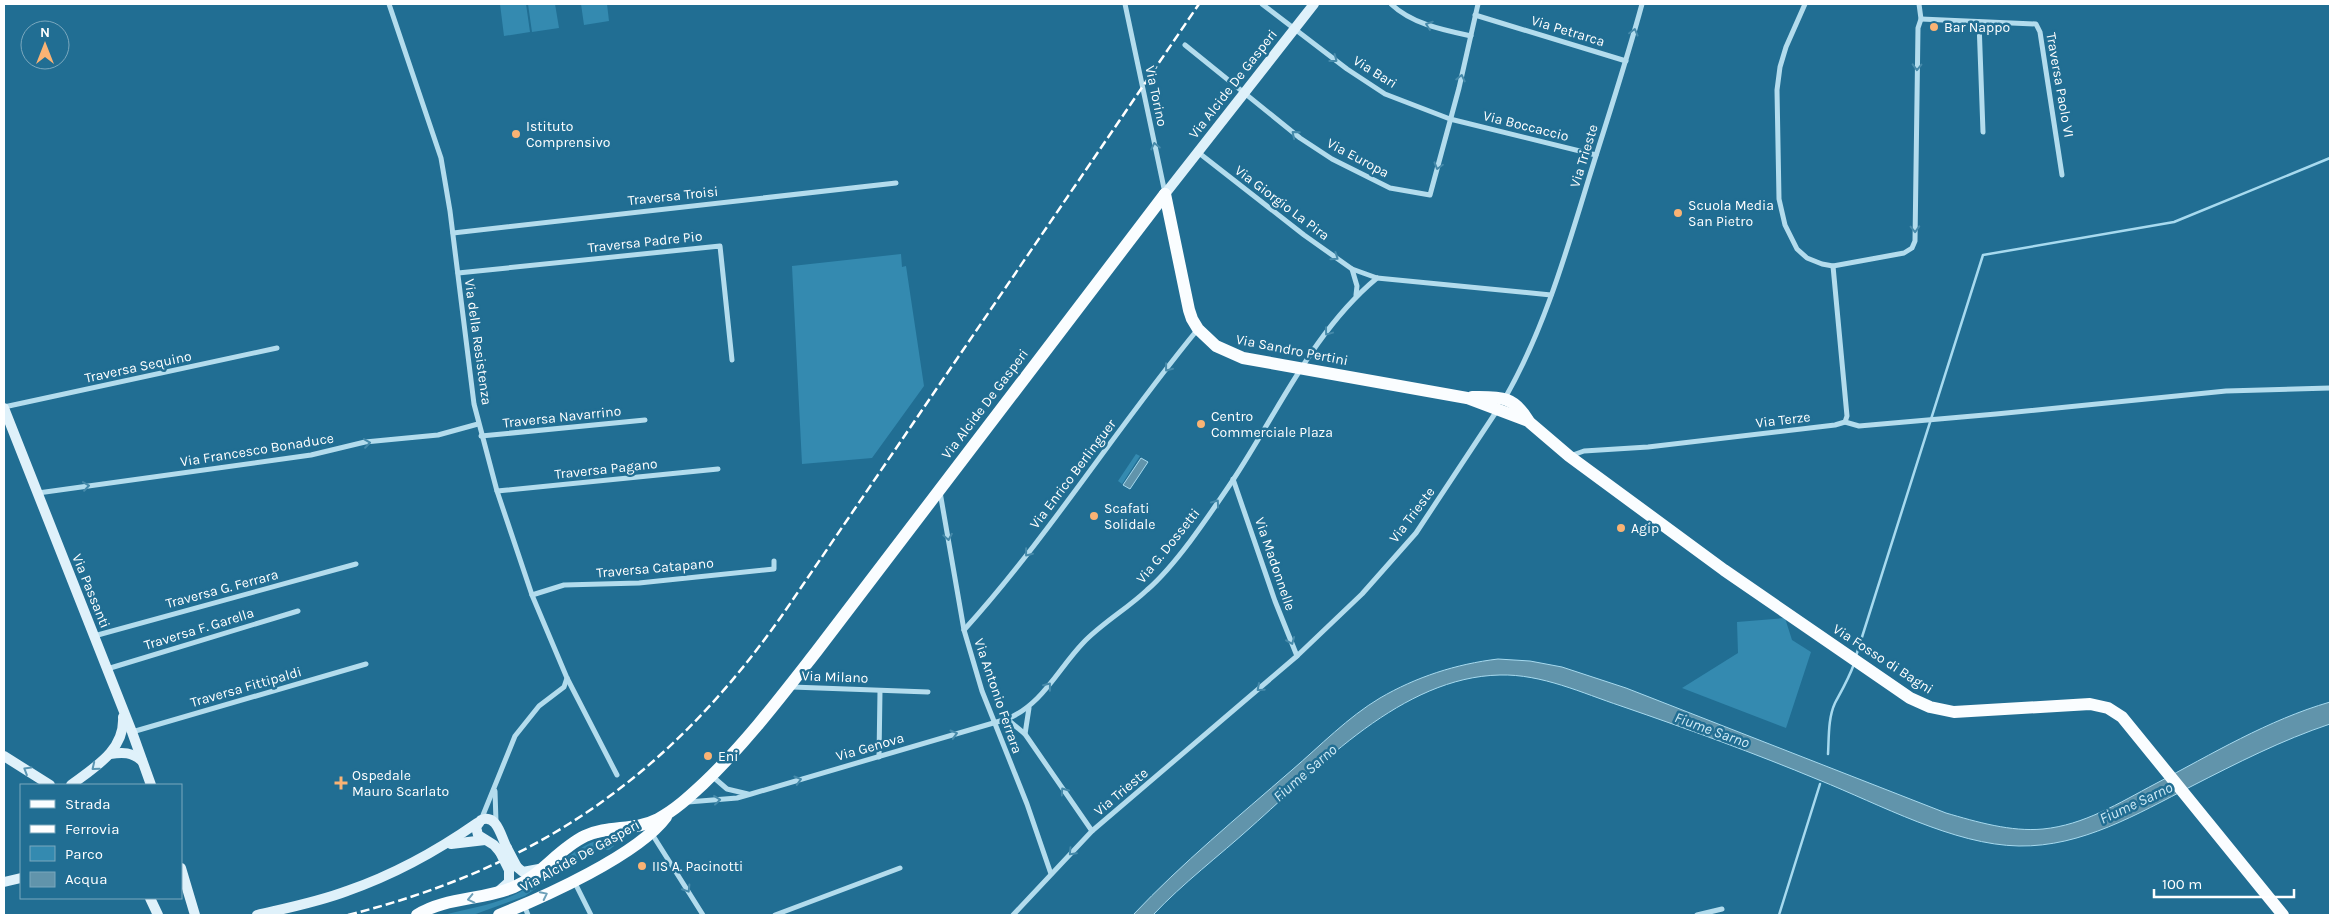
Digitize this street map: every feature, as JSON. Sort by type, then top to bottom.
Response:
[{"type":"main road","name":"Via Sandro Pertini","points":[[1165,194],[1189,310],[1198,329],[1216,346],[1236,356],[1501,404]]},
{"type":"main road","name":"Via Alcide De Gasperi","points":[[499,915],[526,910],[652,833],[669,813],[711,776],[752,732],[789,687],[1165,194]]},
{"type":"main road","name":"Via Fosso di Bagni","points":[[1501,404],[1528,421],[1568,456],[1724,570],[1910,698],[1941,710],[1969,712],[2090,704],[2116,712],[2135,732],[2283,915]]},
{"type":"main road","name":"Via Alcide De Gasperi","points":[[417,915],[433,908],[513,887],[532,878],[570,845],[584,836],[605,830],[648,823],[669,813]]},
{"type":"main road","points":[[605,830],[618,834],[621,839],[621,846],[613,858]]},
{"type":"street","name":"Via della Resistenza","points":[[390,4],[441,158],[453,233],[478,424],[497,492],[532,595],[567,678],[617,775]]},
{"type":"street","name":"Via Torino","points":[[1125,4],[1165,194]]},
{"type":"street","name":"Via Bari","points":[[1262,4],[1347,69],[1385,94],[1450,119]]},
{"type":"street","name":"Via Alcide De Gasperi","points":[[1165,194],[1246,94],[1314,4]]},
{"type":"street","points":[[1391,4],[1400,12],[1423,23],[1471,36]]},
{"type":"street","points":[[1450,119],[1478,4]]},
{"type":"street","name":"Via Trieste","points":[[1013,915],[1092,831],[1297,656],[1362,594],[1416,533],[1501,404],[1528,353],[1551,295],[1626,61],[1642,4]]},
{"type":"street","points":[[1805,4],[1786,47],[1780,67],[1777,90],[1780,206],[1785,225],[1797,249],[1808,258],[1833,266],[1904,253],[1912,248],[1916,241],[1918,28],[1921,19],[1919,4]]},
{"type":"street","name":"Via Petrarca","points":[[1475,15],[1626,61]]},
{"type":"street","name":"Traversa Paolo VI","points":[[1921,19],[2028,22],[2036,24],[2039,28],[2062,175]]},
{"type":"street","points":[[1979,22],[1983,132]]},
{"type":"street","points":[[1185,46],[1246,94]]},
{"type":"street","name":"Via Europa","points":[[1246,94],[1300,138],[1361,175],[1390,188],[1430,195],[1450,119]]},
{"type":"street","name":"Via Boccaccio","points":[[1450,119],[1596,156]]},
{"type":"street","name":"Via Giorgio La Pira","points":[[1199,153],[1304,235],[1352,269],[1377,278],[1551,295]]},
{"type":"street","name":"Traversa Troisi","points":[[453,233],[896,183]]},
{"type":"street","name":"Traversa Padre Pio","points":[[458,272],[720,246],[732,360]]},
{"type":"street","points":[[1833,266],[1847,416],[1845,422]]},
{"type":"street","points":[[1352,269],[1357,286],[1356,295]]},
{"type":"street","points":[[1356,295],[1377,278]]},
{"type":"street","name":"Via G. Dossetti","points":[[994,722],[1007,719],[1029,708],[1085,641],[1158,580],[1233,479],[1301,368],[1356,295]]},
{"type":"street","name":"Via Enrico Berlinguer","points":[[964,630],[991,600],[1033,546],[1198,329]]},
{"type":"street","name":"Traversa Sequino","points":[[4,408],[277,348]]},
{"type":"street","name":"Via Terze","points":[[1568,456],[1584,451],[1648,448],[1845,422],[1859,426],[2226,391],[2330,388]]},
{"type":"street","name":"Via Passanti","points":[[4,408],[132,732],[151,784]]},
{"type":"street","name":"Traversa Navarrino","points":[[481,436],[645,420]]},
{"type":"street","name":"Via Francesco Bonaduce","points":[[38,493],[311,455],[365,442],[438,435],[478,424]]},
{"type":"street","name":"Traversa Pagano","points":[[497,492],[718,469]]},
{"type":"street","name":"Via Madonnelle","points":[[1233,479],[1275,601],[1297,656]]},
{"type":"street","name":"Via Antonio Ferrara","points":[[939,489],[964,630],[982,691],[1052,874]]},
{"type":"street","name":"Traversa Catapano","points":[[532,595],[564,585],[639,583],[774,569],[774,561]]},
{"type":"street","name":"Traversa G. Ferrara","points":[[94,636],[356,564]]},
{"type":"street","name":"Traversa F. Garella","points":[[107,669],[298,611]]},
{"type":"street","name":"Traversa Fittipaldi","points":[[132,732],[366,664]]},
{"type":"street","points":[[503,850],[478,835],[479,822],[495,788],[509,746],[522,725],[539,706],[564,687],[567,678]]},
{"type":"street","name":"Via Milano","points":[[789,687],[928,692]]},
{"type":"street","name":"Via Milano","points":[[878,756],[880,691]]},
{"type":"street","points":[[1025,734],[1029,708]]},
{"type":"street","points":[[73,784],[110,754],[123,733],[123,713]]},
{"type":"street","points":[[1007,719],[1025,734],[1092,831]]},
{"type":"street","name":"Via Genova","points":[[683,802],[710,801],[751,794],[994,722]]},
{"type":"street","points":[[110,754],[127,753],[136,756],[143,762]]},
{"type":"street","points":[[4,756],[48,784]]},
{"type":"street","name":"Via Genova","points":[[711,776],[727,789],[751,794]]},
{"type":"street","points":[[494,893],[509,882],[513,869],[503,850],[496,822],[495,788]]},
{"type":"street","points":[[258,915],[330,897],[363,886],[448,845],[479,822],[488,818],[496,822]]},
{"type":"street","points":[[652,833],[703,915]]},
{"type":"street","points":[[448,845],[485,840]]},
{"type":"street","points":[[513,869],[528,872],[546,865]]},
{"type":"street","points":[[774,915],[900,868]]},
{"type":"street","points":[[182,871],[195,915]]},
{"type":"street","points":[[4,882],[20,878]]},
{"type":"street","points":[[574,880],[591,915]]},
{"type":"street","points":[[150,899],[158,915]]},
{"type":"street","points":[[1698,915],[1722,909]]},
{"type":"green space","points":[[500,4],[526,4],[530,32],[504,36]]},
{"type":"green space","points":[[528,4],[555,4],[559,28],[532,32]]},
{"type":"green space","points":[[581,4],[607,4],[609,21],[584,25]]},
{"type":"green space","points":[[901,254],[902,267],[906,266],[924,386],[872,458],[802,464],[792,266]]},
{"type":"green space","points":[[1136,454],[1140,456],[1122,484],[1118,481]]},
{"type":"green space","points":[[1785,618],[1792,640],[1811,652],[1786,728],[1682,688],[1738,653],[1737,622]]},
{"type":"green space","points":[[609,838],[614,846],[609,850],[597,850],[586,853],[525,896],[473,915],[443,915],[488,904],[514,895],[584,846]]},
{"type":"water","points":[[1141,458],[1148,462],[1130,489],[1123,485]]},
{"type":"water","name":"Fiume Sarno","points":[[1498,659],[1530,661],[1562,667],[1626,688],[1946,813],[2006,828],[2031,830],[2058,827],[2087,818],[2115,806],[2262,728],[2307,709],[2330,702],[2330,724],[2260,752],[2130,818],[2108,827],[2065,841],[2019,846],[1969,839],[1917,822],[1745,751],[1562,685],[1531,678],[1500,675],[1464,680],[1429,691],[1396,708],[1365,729],[1305,778],[1153,915],[1133,915],[1211,841],[1335,732],[1368,706],[1394,690],[1437,672],[1467,664]]},
{"type":"waterway","points":[[1856,656],[1983,255],[2174,222],[2330,158]]},
{"type":"waterway","points":[[1828,754],[1831,715],[1854,664]]},
{"type":"waterway","points":[[1779,915],[1820,784]]},
{"type":"railway","points":[[348,915],[417,895],[481,870],[540,841],[595,807],[646,767],[694,722],[740,671],[783,614],[1199,4]]},
{"type":"place","name":"Bar Nappo","points":[[1934,27]]},
{"type":"place","name":"Istituto Comprensivo","points":[[516,134]]},
{"type":"place","name":"Scuola Media San Pietro","points":[[1678,213]]},
{"type":"place","name":"Centro Commerciale Plaza","points":[[1201,424]]},
{"type":"place","name":"Scafati Solidale","points":[[1094,516]]},
{"type":"place","name":"Agip","points":[[1621,528]]},
{"type":"place","name":"Eni","points":[[708,756]]},
{"type":"place","name":"Ospedale Mauro Scarlato","points":[[341,783]]},
{"type":"place","name":"IIS A. Pacinotti","points":[[642,866]]}]
